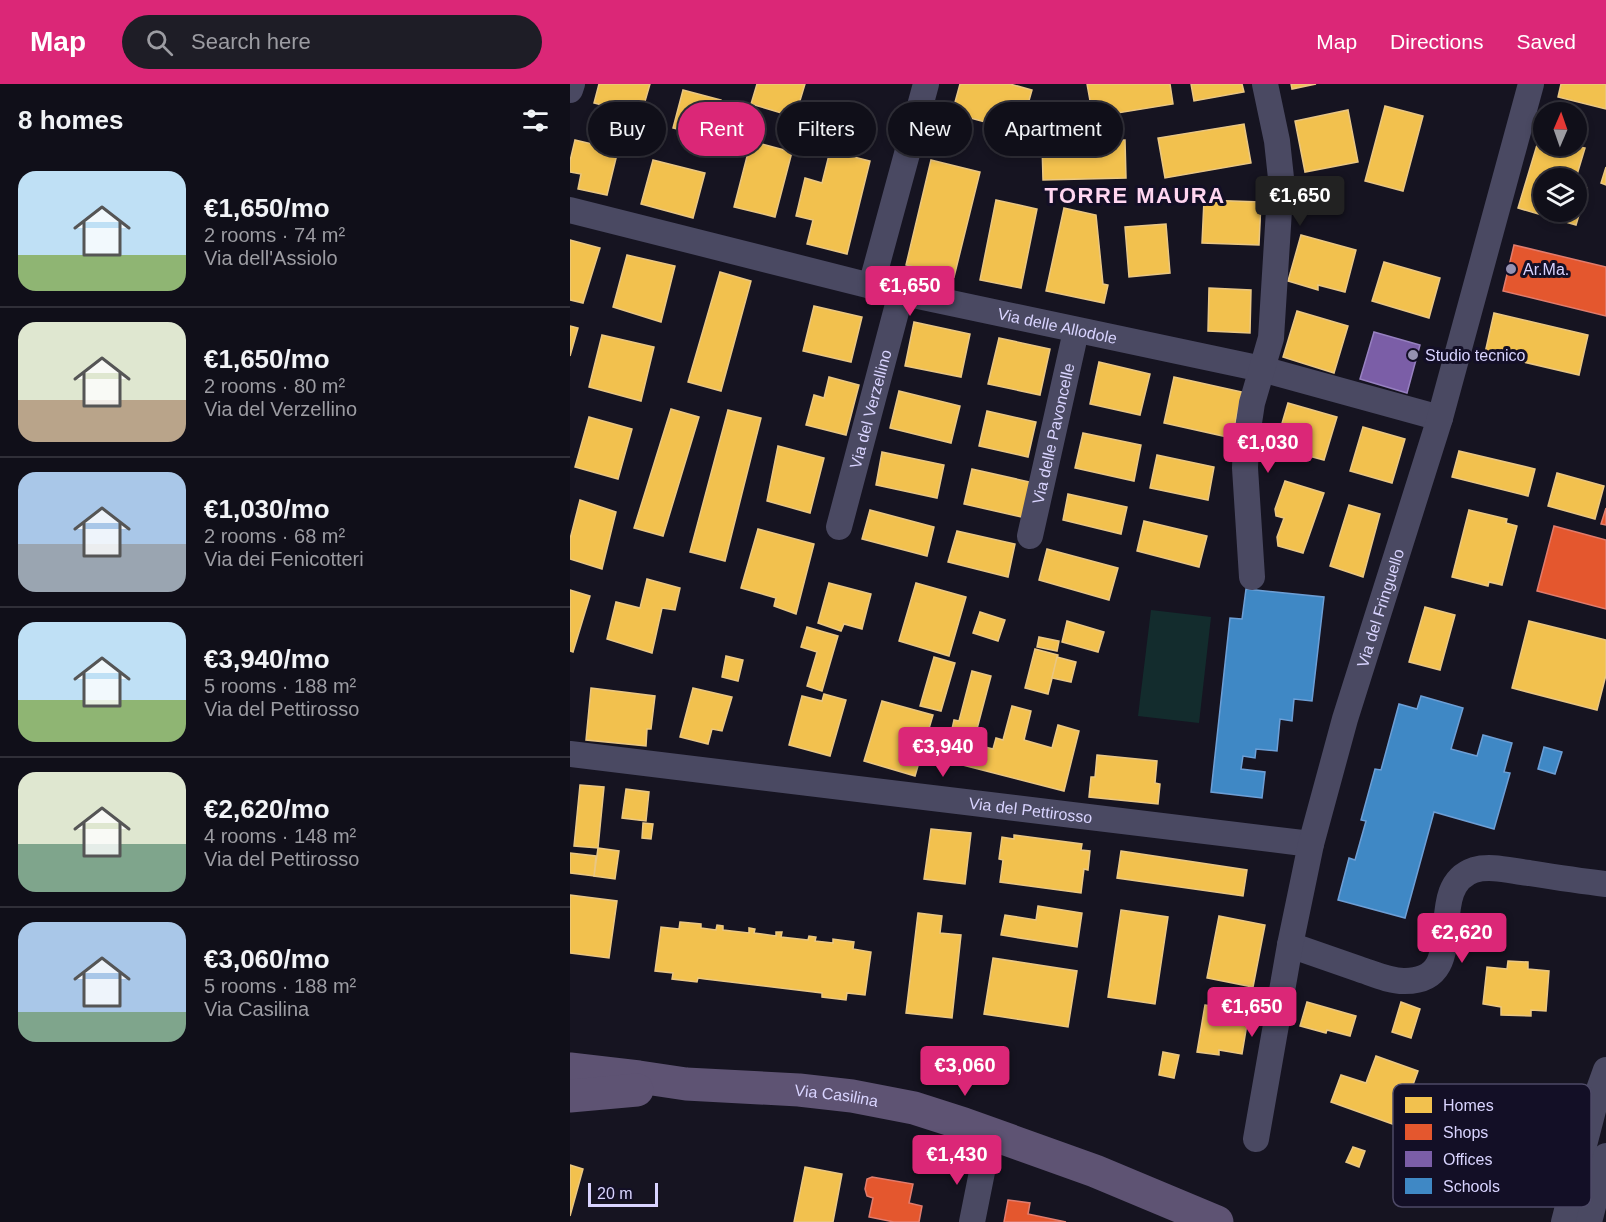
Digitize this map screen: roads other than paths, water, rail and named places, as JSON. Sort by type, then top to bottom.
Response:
[{"type":"main road","name":"Via Casilina","points":[[570,1069],[686,1084],[799,1090],[914,1108],[1095,1171],[1217,1222]]},
{"type":"main road","name":"Via Casilina","points":[[570,1096],[686,1084]]},
{"type":"street","points":[[570,90],[572,84]]},
{"type":"street","points":[[871,286],[926,84]]},
{"type":"street","points":[[1252,577],[1245,457],[1249,417],[1271,338],[1281,178],[1277,141],[1265,84]]},
{"type":"street","name":"Via del Fringuello","points":[[1256,1139],[1290,945],[1311,844],[1348,710],[1440,418],[1531,84]]},
{"type":"street","name":"Via delle Allodole","points":[[570,210],[901,293],[1262,369],[1440,418]]},
{"type":"street","name":"Via del Verzellino","points":[[839,527],[901,293]]},
{"type":"street","name":"Via delle Pavoncelle","points":[[1030,536],[1076,331]]},
{"type":"street","name":"Via del Pettirosso","points":[[570,754],[1311,844]]},
{"type":"street","points":[[1290,945],[1393,980],[1417,980],[1430,974],[1442,958],[1450,892],[1467,874],[1475,870],[1498,869],[1606,884]]},
{"type":"street","points":[[1591,1118],[1606,1070]]},
{"type":"street","points":[[1589,1222],[1606,1156]]},
{"type":"street","points":[[972,1222],[985,1157]]},
{"type":"street","points":[[1564,1222],[1568,1207]]},
{"type":"place","name":"Ar.Ma.","points":[[1511,269]]},
{"type":"place","name":"Studio tecnico","points":[[1413,355]]},
{"type":"district","name":"TORRE MAURA","points":[[1135,195]]}]
